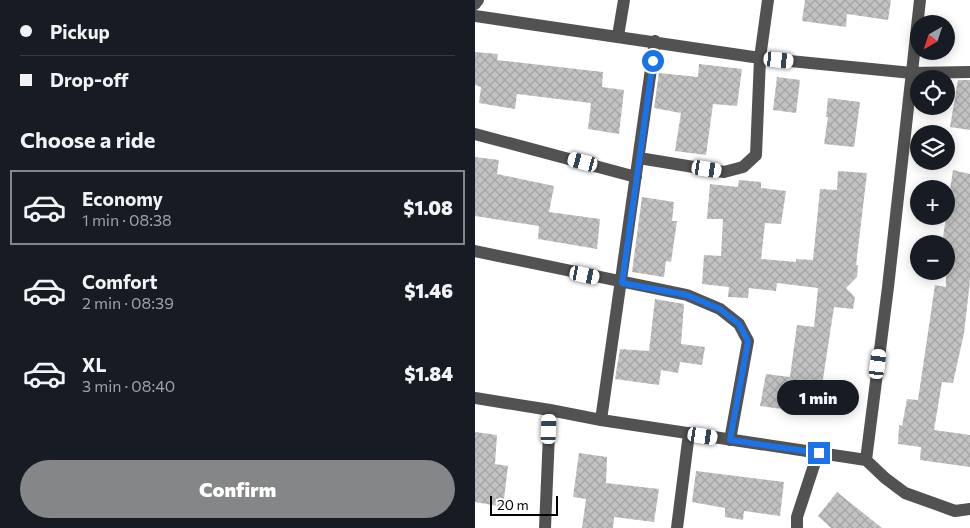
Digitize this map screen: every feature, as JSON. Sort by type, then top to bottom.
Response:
[{"type":"street","points":[[475,4],[478,0]]},
{"type":"street","points":[[618,36],[624,0]]},
{"type":"street","points":[[639,158],[724,172],[743,167],[756,155],[760,58],[768,0]]},
{"type":"street","points":[[912,70],[920,0]]},
{"type":"street","points":[[475,16],[760,58],[910,73]]},
{"type":"street","points":[[601,420],[655,42]]},
{"type":"street","points":[[955,72],[970,72]]},
{"type":"street","points":[[866,460],[910,91]]},
{"type":"street","points":[[475,134],[636,177]]},
{"type":"street","points":[[475,251],[687,295],[720,309],[739,324],[748,341],[730,440]]},
{"type":"street","points":[[475,398],[601,420],[866,460],[905,493],[955,511],[970,509]]},
{"type":"street","points":[[545,528],[550,410]]},
{"type":"street","points":[[677,528],[689,433]]},
{"type":"street","points":[[797,528],[797,517],[819,453]]},
{"type":"building","points":[[805,0],[891,0],[888,20],[847,14],[846,27],[802,21]]},
{"type":"building","points":[[475,52],[498,54],[497,60],[603,72],[602,87],[624,90],[619,134],[588,129],[591,103],[517,94],[515,109],[479,103],[481,87],[475,85]]},
{"type":"building","points":[[699,64],[742,69],[737,106],[713,104],[706,155],[675,151],[681,113],[654,108],[659,73],[698,77]]},
{"type":"building","points":[[777,77],[800,80],[796,113],[773,110]]},
{"type":"building","points":[[958,80],[970,80],[970,130],[955,128],[955,125],[950,125],[952,115],[955,115]]},
{"type":"building","points":[[828,98],[860,102],[854,147],[824,144],[828,117],[826,117]]},
{"type":"building","points":[[475,157],[499,160],[497,174],[554,186],[549,212],[600,219],[597,249],[538,239],[539,226],[475,216]]},
{"type":"building","points":[[953,170],[970,174],[970,281],[964,333],[953,383],[942,382],[934,430],[970,435],[970,467],[920,460],[921,447],[898,444],[899,425],[902,426],[907,399],[918,400],[935,285],[946,287],[946,280],[955,280],[955,235],[943,235],[945,225],[955,225],[955,180],[952,180]]},
{"type":"building","points":[[838,171],[867,173],[856,265],[858,265],[857,277],[846,288],[855,297],[853,309],[834,307],[821,392],[808,389],[804,412],[760,406],[766,374],[790,377],[797,325],[814,327],[818,288],[777,283],[776,291],[749,288],[748,298],[728,297],[729,287],[702,284],[704,255],[721,256],[723,219],[707,219],[710,184],[738,187],[739,180],[761,182],[761,188],[786,191],[781,224],[765,223],[761,259],[796,262],[796,259],[813,260],[820,189],[837,190]]},
{"type":"building","points":[[642,197],[674,202],[672,221],[677,221],[671,262],[666,261],[664,277],[632,272]]},
{"type":"building","points":[[655,299],[684,304],[681,344],[705,347],[702,365],[680,362],[678,373],[661,370],[659,385],[615,379],[620,349],[649,351]]},
{"type":"building","points":[[475,432],[497,435],[495,464],[508,466],[503,507],[475,502]]},
{"type":"building","points":[[579,453],[607,457],[606,483],[659,489],[654,522],[614,517],[613,528],[582,528],[586,499],[573,497]]},
{"type":"building","points":[[696,471],[784,482],[780,516],[744,511],[743,520],[725,517],[725,508],[692,502]]},
{"type":"building","points":[[837,492],[882,528],[831,528],[818,516]]},
{"type":"route","points":[[653,61],[622,283],[687,295],[720,309],[739,324],[748,341],[730,440],[819,453]]}]
